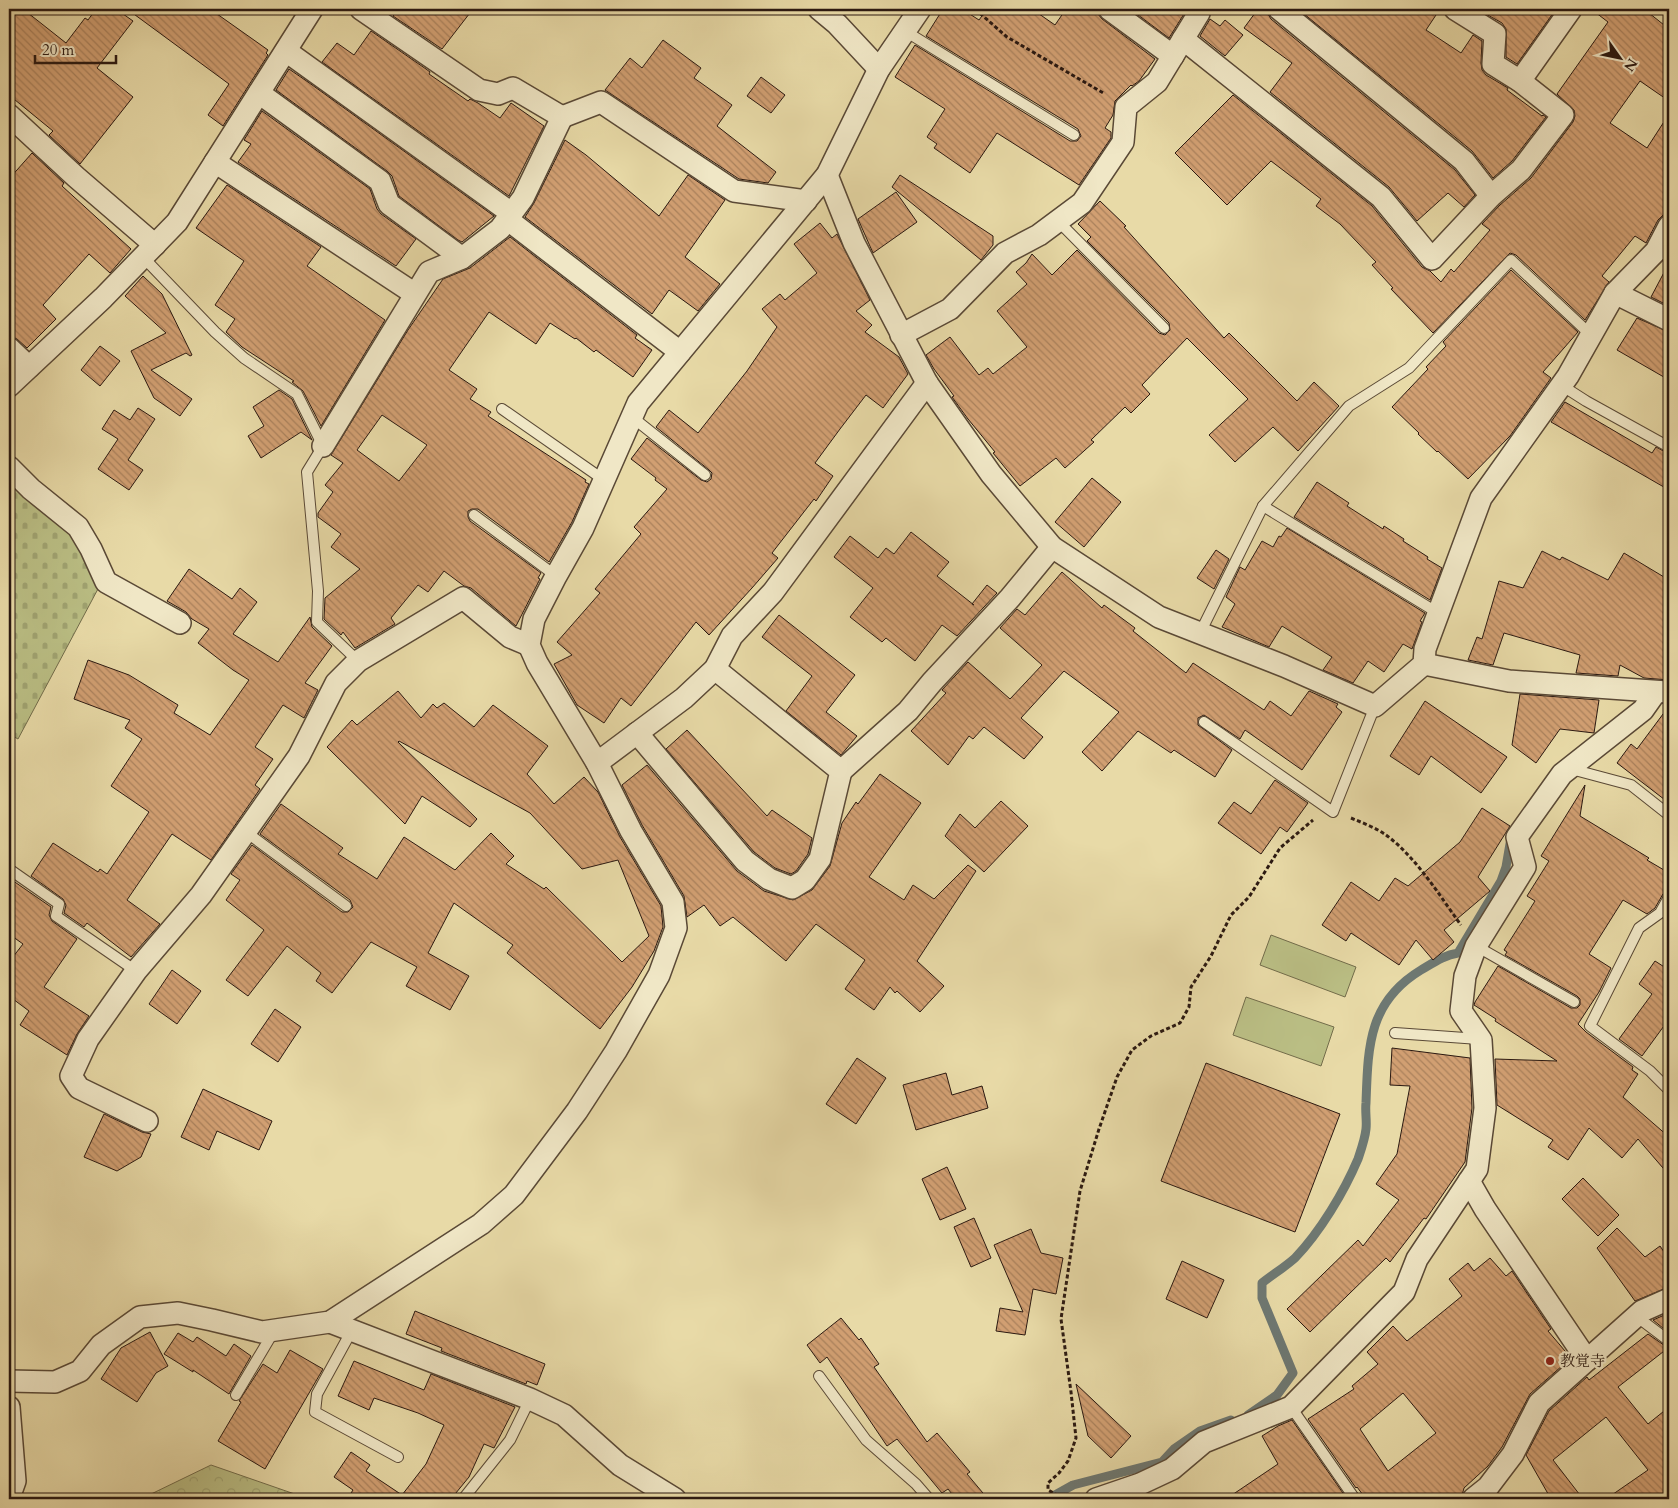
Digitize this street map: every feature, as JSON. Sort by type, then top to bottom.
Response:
[{"type":"street","points":[[9,386],[103,298],[177,222],[312,9]]},
{"type":"street","points":[[361,9],[479,90],[498,94],[512,88],[562,117]]},
{"type":"street","points":[[819,9],[837,24],[879,69]]},
{"type":"street","points":[[9,1381],[55,1382],[80,1371],[102,1345],[140,1317],[178,1313],[262,1332],[330,1322],[481,1224],[514,1195],[582,1104],[616,1051],[659,976],[676,928],[673,902],[631,831],[598,763],[536,663],[529,645],[534,619],[582,528],[638,403],[827,175],[879,69],[920,9]]},
{"type":"street","points":[[1109,9],[1178,48],[1380,197],[1432,259],[1491,196],[1521,170],[1563,115],[1520,81],[1493,64],[1495,34],[1455,9]]},
{"type":"street","points":[[902,335],[950,309],[1005,253],[1039,235],[1082,203],[1123,142],[1126,107],[1157,82],[1200,9]]},
{"type":"street","points":[[1279,9],[1464,161],[1491,196]]},
{"type":"street","points":[[1520,81],[1571,9]]},
{"type":"street","points":[[286,51],[509,216],[680,352]]},
{"type":"street","points":[[259,93],[380,181],[389,204],[462,258]]},
{"type":"street","points":[[323,446],[429,272],[462,258],[500,228],[523,198],[562,117],[601,102],[734,191],[806,200]]},
{"type":"street","points":[[9,116],[76,177],[149,251]]},
{"type":"street","points":[[215,162],[415,294]]},
{"type":"street","points":[[827,175],[854,243],[927,384],[991,474],[1052,547],[1159,617],[1284,666],[1375,706],[1424,664],[1425,649],[1481,498],[1562,385],[1615,292],[1656,251],[1669,226]]},
{"type":"street","points":[[1615,292],[1669,320]]},
{"type":"street","points":[[9,348],[29,368]]},
{"type":"street","points":[[598,763],[684,698],[715,669],[732,636],[773,592],[927,384]]},
{"type":"street","points":[[9,467],[31,489],[78,527],[91,549],[106,582],[180,623]]},
{"type":"street","points":[[637,733],[745,862],[769,879],[792,888],[805,880],[820,859],[841,772],[908,711],[932,682],[1010,598],[1052,547]]},
{"type":"street","points":[[148,1120],[79,1088],[71,1076],[88,1039],[136,971],[201,895],[299,756],[336,683],[358,661],[463,598],[510,638],[529,645]]},
{"type":"street","points":[[1424,664],[1509,681],[1662,692]]},
{"type":"street","points":[[715,669],[841,772]]},
{"type":"street","points":[[1096,1499],[1140,1484],[1172,1469],[1204,1442],[1291,1407],[1404,1292],[1417,1259],[1477,1169],[1485,1108],[1481,1040],[1461,1011],[1465,976],[1476,946],[1525,867],[1517,837],[1562,774],[1643,710],[1662,692]]},
{"type":"street","points":[[1469,1181],[1485,1209],[1587,1360]]},
{"type":"street","points":[[1473,1499],[1488,1487],[1513,1454],[1539,1403],[1642,1311],[1669,1298]]},
{"type":"street","points":[[330,1322],[530,1399],[564,1415],[620,1465],[675,1499]]},
{"type":"street","points":[[9,1407],[15,1481],[9,1498]]},
{"type":"lane","points":[[905,31],[1074,135]]},
{"type":"lane","points":[[1058,221],[1164,328]]},
{"type":"lane","points":[[149,251],[215,332],[244,358],[297,394],[323,446],[307,472],[318,591],[317,622],[358,661]]},
{"type":"lane","points":[[1200,633],[1263,506],[1349,406],[1408,368],[1511,260],[1591,335]]},
{"type":"lane","points":[[1562,385],[1586,401],[1669,447]]},
{"type":"lane","points":[[502,409],[604,480]]},
{"type":"lane","points":[[632,417],[705,475]]},
{"type":"lane","points":[[1263,506],[1438,613]]},
{"type":"lane","points":[[474,515],[556,576]]},
{"type":"lane","points":[[1204,722],[1333,812],[1375,706]]},
{"type":"lane","points":[[1570,769],[1631,785],[1669,815]]},
{"type":"lane","points":[[246,832],[346,906]]},
{"type":"lane","points":[[9,868],[59,904],[56,916],[136,971]]},
{"type":"lane","points":[[1669,898],[1660,913],[1639,928],[1590,1026],[1650,1071],[1669,1090]]},
{"type":"lane","points":[[1476,946],[1574,1002]]},
{"type":"lane","points":[[1396,1033],[1481,1040]]},
{"type":"lane","points":[[1636,1316],[1669,1341]]},
{"type":"lane","points":[[236,1395],[275,1330]]},
{"type":"lane","points":[[352,1330],[317,1394],[315,1412],[398,1457]]},
{"type":"lane","points":[[819,1376],[866,1440],[916,1484],[929,1499]]},
{"type":"lane","points":[[463,1499],[510,1440],[530,1399]]},
{"type":"lane","points":[[1291,1407],[1355,1499]]},
{"type":"path","points":[[975,9],[1007,37],[1126,107]]},
{"type":"path","points":[[1064,1499],[1048,1490],[1048,1483],[1068,1461],[1076,1438],[1061,1318],[1080,1191],[1099,1129],[1117,1077],[1132,1050],[1151,1036],[1180,1023],[1189,1006],[1191,987],[1211,956],[1231,914],[1249,897],[1280,848],[1310,822],[1333,812],[1371,826],[1393,841],[1411,858],[1476,946]]},
{"type":"green space","points":[[9,473],[76,533],[99,587],[18,739],[9,734]]},
{"type":"green space","points":[[1271,935],[1356,967],[1345,997],[1260,965]]},
{"type":"green space","points":[[1246,997],[1334,1027],[1321,1066],[1233,1035]]},
{"type":"green space","points":[[211,1465],[309,1499],[145,1499],[147,1496]]},
{"type":"building","points":[[18,9],[23,9],[66,43],[85,18],[88,20],[96,9],[116,9],[133,21],[97,68],[133,97],[80,164],[49,135],[53,131],[9,95],[9,21]]},
{"type":"building","points":[[127,9],[210,9],[268,50],[266,53],[268,55],[223,126],[208,115],[229,84]]},
{"type":"building","points":[[398,9],[473,9],[442,49],[393,16]]},
{"type":"building","points":[[943,9],[962,9],[979,20],[987,9],[1032,9],[1055,25],[1066,9],[1097,9],[1102,19],[1155,59],[1139,81],[1131,85],[1115,101],[1113,115],[1105,128],[1111,132],[1111,138],[1079,185],[997,133],[970,173],[934,148],[937,144],[927,137],[945,109],[895,77],[915,45],[1070,141],[1077,141],[1081,136],[1078,129],[926,36]]},
{"type":"building","points":[[1130,9],[1187,9],[1169,38]]},
{"type":"building","points":[[1258,9],[1267,9],[1271,19],[1455,170],[1475,195],[1464,207],[1448,193],[1417,221],[1389,187],[1270,92],[1292,63],[1244,28]]},
{"type":"building","points":[[1298,9],[1440,9],[1426,30],[1461,53],[1473,35],[1482,41],[1481,63],[1482,70],[1486,75],[1508,88],[1507,90],[1546,117],[1512,161],[1493,178],[1472,151]]},
{"type":"building","points":[[1490,9],[1556,9],[1517,64],[1506,57],[1506,29],[1502,23],[1486,14]]},
{"type":"building","points":[[1591,9],[1644,9],[1669,29],[1669,101],[1640,81],[1610,123],[1647,148],[1669,114],[1669,214],[1663,215],[1658,220],[1646,243],[1635,236],[1602,276],[1609,282],[1585,320],[1516,255],[1510,253],[1433,333],[1391,289],[1393,288],[1372,265],[1376,262],[1340,224],[1316,206],[1321,199],[1271,161],[1227,205],[1175,153],[1233,95],[1372,206],[1422,267],[1430,271],[1441,282],[1451,269],[1454,272],[1490,230],[1482,224],[1500,205],[1531,178],[1573,122],[1574,110],[1557,94],[1608,22]]},
{"type":"building","points":[[1210,19],[1220,26],[1225,20],[1243,35],[1225,56],[1200,36]]},
{"type":"building","points":[[371,31],[468,101],[470,99],[478,103],[500,118],[511,103],[544,126],[509,196],[322,62],[337,43],[354,55]]},
{"type":"building","points":[[663,40],[701,68],[694,78],[732,105],[717,126],[776,172],[768,183],[739,179],[605,90],[630,58],[642,68]]},
{"type":"building","points":[[289,69],[494,216],[462,242],[458,240],[399,196],[392,176],[387,171],[276,90]]},
{"type":"building","points":[[761,77],[785,95],[771,113],[747,96]]},
{"type":"building","points":[[262,111],[370,189],[377,209],[381,214],[416,239],[396,266],[238,162],[251,144],[244,140]]},
{"type":"building","points":[[565,140],[586,155],[659,216],[688,175],[725,200],[685,257],[720,284],[698,311],[669,290],[652,314],[525,217],[534,203]]},
{"type":"building","points":[[32,153],[64,183],[62,186],[131,249],[110,273],[89,254],[43,305],[56,319],[27,348],[17,339],[9,336],[9,179]]},
{"type":"building","points":[[900,175],[993,236],[993,245],[981,260],[892,187]]},
{"type":"building","points":[[227,185],[321,247],[307,266],[385,320],[321,426],[303,391],[292,382],[294,381],[242,347],[226,332],[235,319],[215,305],[244,261],[196,228]]},
{"type":"building","points":[[896,192],[917,222],[873,253],[858,219]]},
{"type":"building","points":[[1100,201],[1126,226],[1124,227],[1224,338],[1229,333],[1297,401],[1314,382],[1339,406],[1298,451],[1273,427],[1235,462],[1209,435],[1248,399],[1187,338],[1142,385],[1150,394],[1131,413],[1125,407],[1091,440],[1094,442],[1065,468],[1056,458],[1020,486],[993,453],[995,452],[952,397],[954,396],[926,355],[950,337],[979,375],[988,368],[993,374],[1027,347],[997,311],[1027,284],[1016,272],[1032,254],[1052,275],[1077,250],[1159,333],[1165,335],[1170,330],[1169,323],[1087,241],[1091,237],[1078,224]]},
{"type":"building","points":[[820,223],[832,238],[837,234],[870,300],[856,311],[872,325],[865,332],[899,357],[908,374],[883,408],[866,395],[815,463],[833,476],[816,501],[814,499],[772,553],[778,558],[752,588],[709,635],[696,622],[631,706],[621,698],[604,723],[577,705],[554,664],[572,655],[557,642],[600,593],[595,589],[641,534],[634,527],[667,489],[631,459],[647,438],[701,480],[707,482],[711,479],[712,473],[709,470],[656,427],[669,410],[698,433],[747,371],[777,327],[762,309],[780,294],[785,300],[817,273],[794,244]]},
{"type":"building","points":[[510,237],[637,335],[635,338],[652,350],[633,377],[596,350],[594,352],[576,338],[550,323],[536,344],[489,312],[449,370],[477,389],[470,399],[491,412],[488,416],[586,480],[585,482],[589,484],[572,522],[549,562],[478,509],[468,511],[470,521],[541,573],[538,578],[540,579],[516,626],[471,588],[464,586],[444,571],[428,592],[418,585],[391,618],[395,624],[355,648],[343,632],[341,635],[324,619],[325,598],[360,569],[331,547],[341,534],[318,517],[318,513],[333,492],[325,485],[343,463],[331,455],[408,330],[443,279],[470,268]],"holes":[[[382,415],[427,445],[399,481],[357,450]]]},
{"type":"building","points":[[1669,263],[1669,306],[1651,297]]},
{"type":"building","points":[[1511,270],[1578,332],[1543,372],[1551,378],[1510,436],[1468,479],[1418,434],[1392,407],[1428,369],[1426,367],[1446,346],[1443,342]]},
{"type":"building","points":[[143,276],[162,294],[192,355],[190,356],[186,353],[151,370],[192,399],[180,416],[154,398],[131,351],[166,333],[125,296]]},
{"type":"building","points":[[1637,318],[1669,332],[1669,380],[1617,350]]},
{"type":"building","points":[[100,346],[120,361],[100,386],[81,370]]},
{"type":"building","points":[[279,390],[292,399],[312,440],[301,432],[261,458],[248,436],[264,426],[253,407]]},
{"type":"building","points":[[1565,402],[1652,453],[1656,447],[1669,454],[1669,490],[1551,422]]},
{"type":"building","points":[[138,408],[155,419],[128,460],[143,470],[129,490],[98,469],[118,439],[102,429],[114,410],[130,420]]},
{"type":"building","points":[[1092,478],[1121,502],[1084,547],[1055,522]]},
{"type":"building","points":[[1317,482],[1349,503],[1347,506],[1383,529],[1384,526],[1404,539],[1403,541],[1442,568],[1430,600],[1294,517]]},
{"type":"building","points":[[1287,528],[1425,613],[1420,621],[1422,622],[1412,649],[1403,644],[1384,672],[1368,661],[1353,683],[1323,670],[1332,657],[1282,626],[1269,647],[1222,627],[1235,604],[1226,597],[1240,567],[1245,570],[1262,541],[1273,547],[1279,536],[1281,537]]},
{"type":"building","points":[[911,532],[949,562],[937,576],[972,604],[987,585],[997,593],[957,636],[942,625],[915,661],[886,638],[882,642],[850,617],[873,588],[834,557],[850,536],[878,558],[886,548],[894,554]]},
{"type":"building","points":[[1216,550],[1229,559],[1214,589],[1197,578]]},
{"type":"building","points":[[1542,551],[1560,560],[1562,557],[1608,580],[1624,553],[1669,580],[1669,680],[1644,678],[1620,665],[1618,676],[1576,673],[1580,655],[1504,633],[1493,665],[1468,660],[1477,637],[1482,639],[1499,581],[1523,588]]},
{"type":"building","points":[[189,569],[232,599],[240,588],[257,602],[233,634],[278,662],[310,617],[312,627],[332,646],[305,683],[318,690],[304,718],[283,705],[255,747],[273,759],[255,785],[260,789],[211,860],[172,834],[127,900],[160,924],[131,957],[87,923],[84,927],[64,913],[66,905],[63,899],[31,876],[53,843],[98,872],[100,869],[107,874],[149,812],[111,786],[142,739],[125,728],[130,720],[74,699],[88,660],[129,675],[178,705],[174,713],[210,735],[249,680],[198,643],[209,629],[167,601]]},
{"type":"building","points":[[1062,572],[1102,608],[1104,605],[1135,628],[1133,631],[1186,673],[1193,663],[1264,710],[1270,701],[1291,716],[1309,691],[1338,704],[1336,707],[1342,712],[1302,770],[1245,730],[1240,739],[1204,715],[1198,718],[1198,725],[1232,750],[1215,777],[1174,750],[1171,753],[1138,731],[1102,771],[1082,752],[1119,712],[1064,671],[1021,718],[1043,737],[1024,759],[984,727],[973,739],[969,736],[948,765],[911,731],[946,693],[942,690],[968,662],[1010,699],[1042,665],[1000,628],[1017,609],[1025,615]]},
{"type":"building","points":[[779,615],[855,675],[826,712],[857,736],[841,755],[786,711],[812,676],[762,637]]},
{"type":"building","points":[[398,691],[421,718],[433,704],[437,708],[444,703],[474,727],[493,705],[548,746],[527,774],[554,804],[584,777],[598,792],[620,837],[661,906],[663,927],[654,951],[632,987],[600,1029],[507,953],[513,945],[454,903],[428,953],[469,976],[450,1010],[406,986],[417,967],[371,942],[332,993],[316,981],[321,973],[287,946],[248,996],[226,980],[264,930],[226,900],[240,880],[231,874],[252,845],[342,912],[348,912],[353,907],[350,900],[260,834],[281,804],[343,848],[338,854],[377,879],[404,837],[455,870],[491,833],[514,856],[506,864],[544,889],[546,887],[622,962],[649,936],[618,860],[582,869],[530,813],[399,741],[477,819],[470,827],[422,796],[405,824],[327,747],[352,720],[357,725]]},
{"type":"building","points":[[1520,694],[1599,700],[1594,733],[1560,729],[1536,763],[1512,745]]},
{"type":"building","points":[[1425,701],[1507,757],[1481,793],[1431,756],[1419,775],[1390,756]]},
{"type":"building","points":[[1669,706],[1669,803],[1617,763],[1631,744],[1637,749]]},
{"type":"building","points":[[687,730],[767,816],[772,810],[812,838],[808,854],[796,871],[791,874],[775,868],[754,852],[666,749]]},
{"type":"building","points":[[647,765],[737,871],[764,891],[793,900],[812,890],[830,866],[842,823],[856,802],[858,804],[880,774],[921,803],[869,877],[904,900],[913,885],[934,899],[968,865],[976,871],[917,961],[944,986],[920,1012],[890,987],[874,1010],[845,989],[865,960],[816,924],[786,961],[733,917],[720,926],[704,905],[687,917],[684,896],[642,825],[622,785]]},
{"type":"building","points":[[1275,780],[1308,803],[1287,832],[1280,827],[1261,854],[1218,823],[1234,802],[1251,814]]},
{"type":"building","points":[[1585,785],[1580,816],[1649,858],[1647,860],[1669,873],[1669,887],[1655,908],[1647,914],[1623,900],[1589,954],[1611,968],[1599,992],[1578,1024],[1633,1067],[1632,1070],[1638,1074],[1623,1097],[1669,1137],[1669,1175],[1638,1139],[1622,1158],[1589,1128],[1568,1160],[1548,1147],[1553,1140],[1497,1105],[1495,1059],[1557,1061],[1495,1021],[1496,1019],[1474,1005],[1498,966],[1571,1008],[1577,1008],[1580,1005],[1580,999],[1577,996],[1505,955],[1507,952],[1504,950],[1535,901],[1527,896],[1549,861],[1541,856]]},
{"type":"building","points":[[1001,801],[1028,826],[984,872],[945,836],[960,814],[975,828]]},
{"type":"building","points":[[1482,808],[1510,826],[1478,877],[1490,891],[1444,930],[1454,942],[1433,960],[1416,940],[1399,965],[1351,933],[1346,941],[1322,925],[1351,882],[1379,901],[1395,878],[1408,886],[1460,842]]},
{"type":"building","points":[[9,878],[51,907],[49,915],[52,921],[77,939],[44,987],[89,1016],[77,1034],[67,1055],[20,1025],[29,1011],[9,996],[9,962],[23,944],[9,934]]},
{"type":"building","points":[[1655,961],[1669,970],[1669,1019],[1642,1056],[1619,1039],[1652,994],[1639,984]]},
{"type":"building","points":[[172,970],[201,991],[177,1024],[149,1004]]},
{"type":"building","points":[[275,1009],[301,1027],[278,1062],[251,1044]]},
{"type":"building","points":[[1392,1048],[1470,1058],[1472,1108],[1465,1162],[1426,1219],[1424,1218],[1390,1262],[1386,1258],[1310,1332],[1287,1309],[1358,1240],[1363,1246],[1399,1200],[1376,1184],[1397,1154],[1410,1086],[1390,1085]]},
{"type":"building","points":[[857,1058],[886,1078],[856,1124],[826,1104]]},
{"type":"building","points":[[1206,1063],[1340,1114],[1295,1232],[1161,1181]]},
{"type":"building","points":[[946,1073],[952,1095],[982,1086],[988,1108],[916,1130],[903,1085]]},
{"type":"building","points":[[203,1089],[272,1121],[259,1150],[217,1131],[209,1150],[181,1137]]},
{"type":"building","points":[[104,1114],[142,1132],[151,1134],[141,1157],[117,1171],[84,1157]]},
{"type":"building","points":[[947,1167],[966,1209],[940,1220],[922,1179]]},
{"type":"building","points":[[1583,1178],[1619,1215],[1598,1236],[1562,1199]]},
{"type":"building","points":[[974,1218],[991,1258],[971,1267],[954,1227]]},
{"type":"building","points":[[1617,1228],[1645,1257],[1660,1246],[1669,1259],[1669,1287],[1635,1301],[1597,1248]]},
{"type":"building","points":[[1031,1229],[1041,1253],[1063,1258],[1056,1294],[1033,1289],[1025,1335],[996,1331],[1000,1308],[1023,1312],[994,1245]]},
{"type":"building","points":[[1490,1258],[1506,1276],[1512,1271],[1551,1329],[1548,1331],[1571,1358],[1530,1394],[1502,1447],[1488,1466],[1464,1488],[1461,1499],[1366,1499],[1356,1488],[1308,1419],[1354,1389],[1352,1386],[1378,1364],[1367,1352],[1393,1326],[1407,1341],[1462,1296],[1449,1279],[1468,1263],[1474,1271]],"holes":[[[1403,1393],[1436,1433],[1388,1471],[1360,1429]]]},
{"type":"building","points":[[1182,1261],[1224,1280],[1207,1318],[1166,1299]]},
{"type":"building","points":[[415,1311],[545,1364],[537,1385],[527,1381],[526,1384],[441,1351],[442,1348],[406,1334]]},
{"type":"building","points":[[1669,1313],[1669,1333],[1653,1320]]},
{"type":"building","points":[[841,1318],[859,1340],[861,1338],[879,1364],[874,1367],[927,1442],[937,1433],[970,1472],[967,1474],[988,1499],[956,1499],[948,1489],[942,1493],[897,1439],[887,1446],[827,1357],[820,1363],[807,1345]]},
{"type":"building","points":[[150,1332],[168,1366],[156,1373],[137,1402],[101,1379],[121,1348]]},
{"type":"building","points":[[178,1333],[193,1342],[197,1337],[226,1356],[234,1344],[251,1356],[229,1394],[193,1370],[193,1372],[164,1354]]},
{"type":"building","points":[[1648,1334],[1668,1348],[1618,1387],[1648,1424],[1669,1407],[1669,1499],[1606,1499],[1648,1470],[1606,1417],[1553,1460],[1583,1499],[1551,1499],[1526,1455],[1549,1411],[1587,1377],[1589,1380]]},
{"type":"building","points":[[290,1350],[323,1369],[265,1469],[218,1441],[241,1402],[239,1401],[263,1364],[277,1373]]},
{"type":"building","points":[[354,1361],[424,1390],[431,1374],[515,1407],[494,1448],[484,1444],[469,1477],[451,1499],[347,1499],[353,1490],[334,1477],[351,1452],[370,1465],[366,1471],[402,1495],[426,1464],[444,1425],[418,1413],[374,1398],[369,1410],[338,1396]]},
{"type":"building","points":[[1076,1384],[1131,1436],[1111,1458],[1088,1436]]},
{"type":"building","points":[[1292,1420],[1345,1496],[1340,1499],[1226,1499],[1278,1464],[1262,1436]]},
{"type":"waterway","points":[[1248,1415],[1277,1395],[1293,1373],[1262,1298],[1262,1283],[1287,1265],[1304,1248],[1339,1198],[1358,1159],[1366,1129],[1370,1045],[1381,1011],[1390,996],[1421,970],[1439,960],[1458,953],[1501,881],[1506,867],[1511,838]]},
{"type":"waterway","points":[[1048,1499],[1073,1485],[1162,1462],[1174,1449],[1200,1431],[1231,1420]]},
{"type":"place","name":"教覚寺","points":[[1550,1361]]}]
